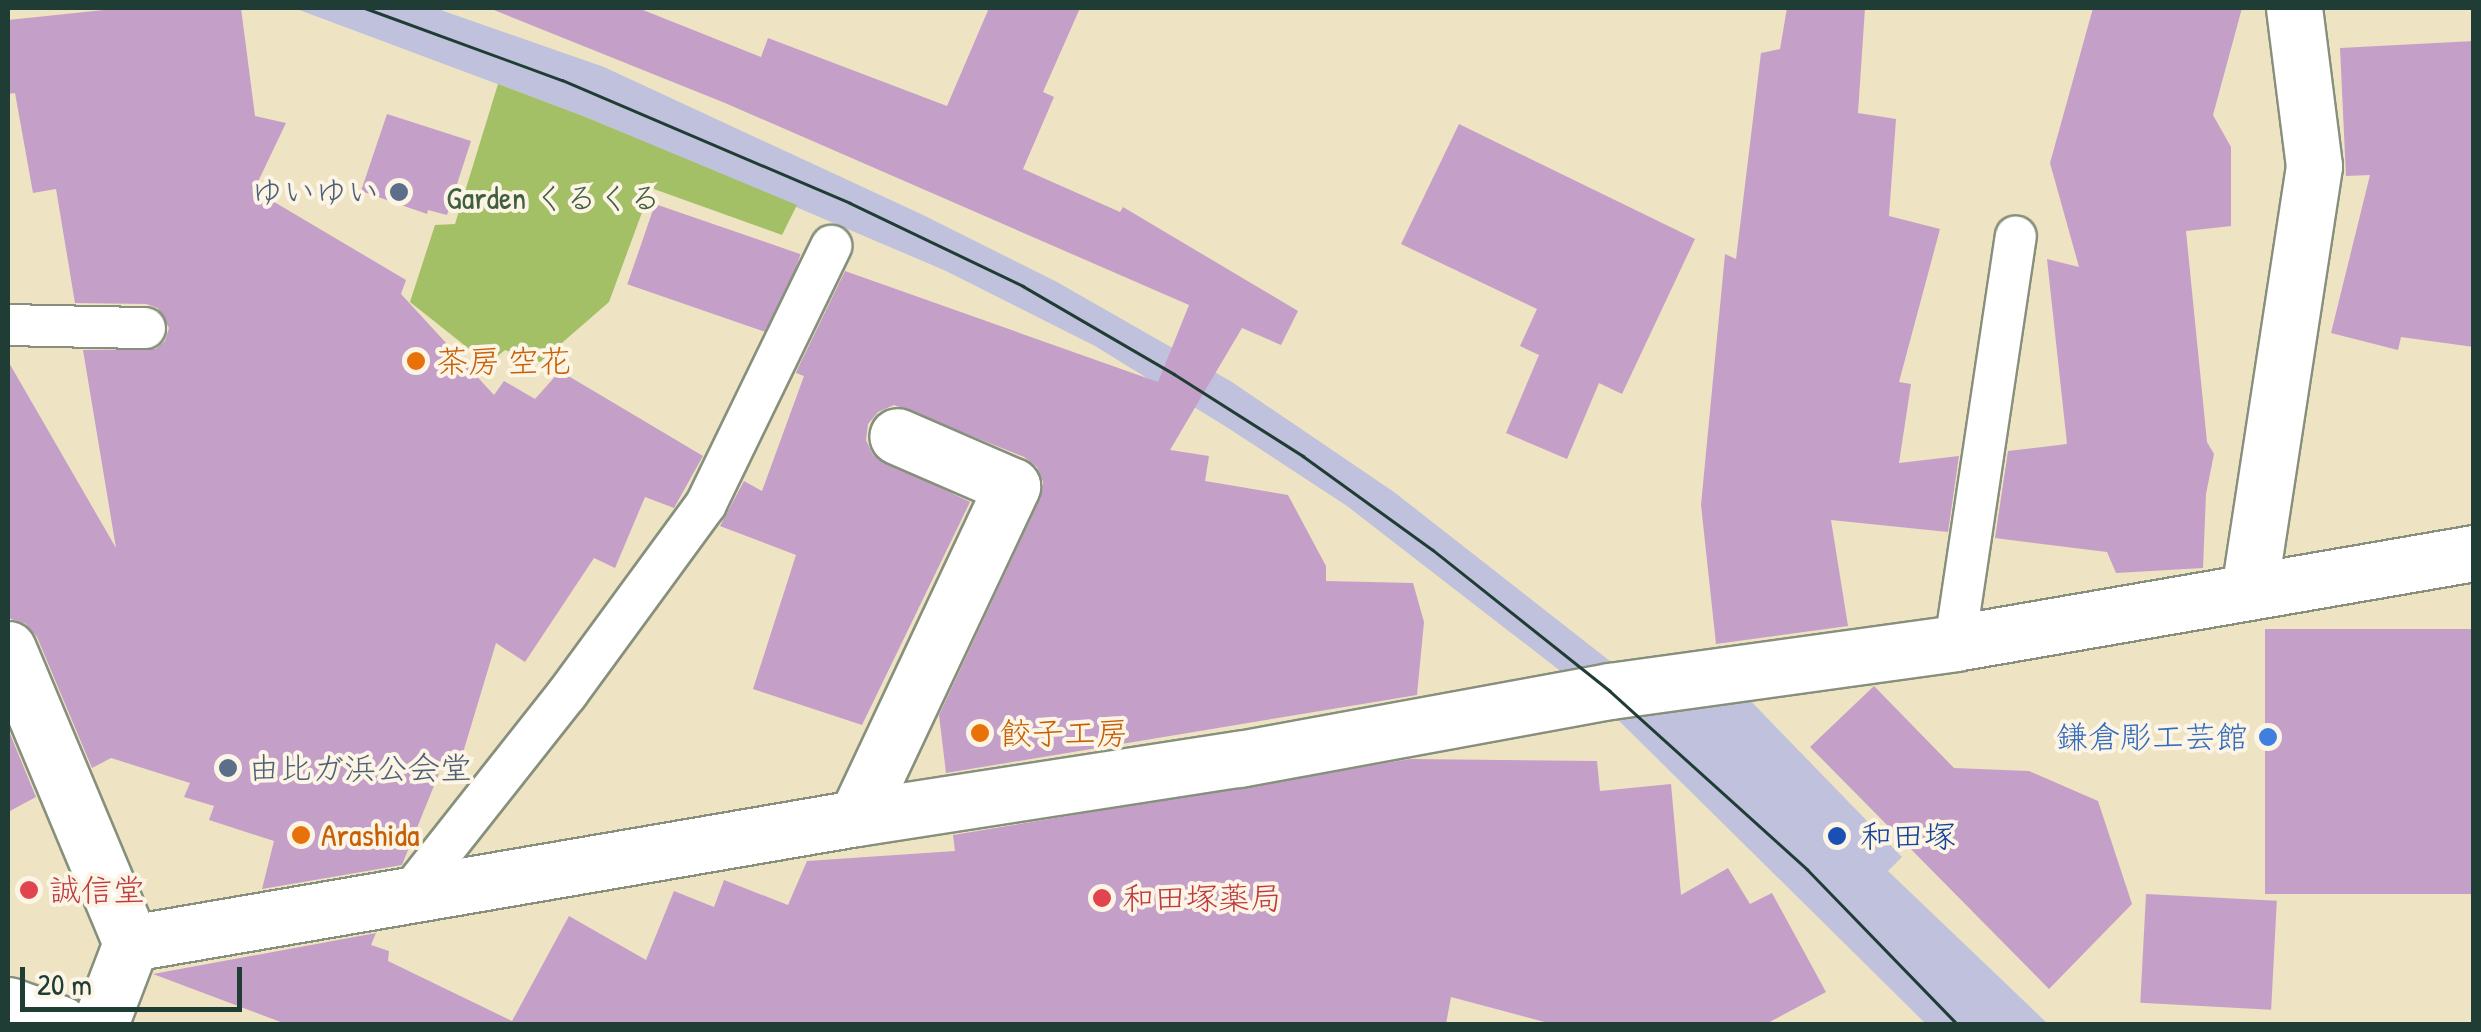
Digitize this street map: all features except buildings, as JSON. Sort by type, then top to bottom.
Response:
[{"type":"street","points":[[2249,591],[2314,166],[2294,8]]},
{"type":"street","points":[[856,818],[1012,486],[897,436]]},
{"type":"street","points":[[131,944],[856,818],[1239,758],[1610,691],[1955,643],[2474,553]]},
{"type":"street","points":[[8,649],[131,944],[100,1024]]},
{"type":"street","points":[[8,1006],[61,1024]]},
{"type":"lane","points":[[1955,643],[2016,236]]},
{"type":"lane","points":[[409,894],[567,694],[706,504],[831,246]]},
{"type":"lane","points":[[8,326],[145,328]]},
{"type":"shaded area","points":[[294,8],[435,8],[604,67],[921,214],[1057,282],[1232,382],[1394,492],[1615,665],[1563,673],[1347,506],[1228,428],[1095,346],[946,271],[583,116]]},
{"type":"shaded area","points":[[1741,691],[1902,857],[1888,871],[2048,1024],[1926,1024],[1608,710]]},
{"type":"green space","name":"Garden くるくる","points":[[498,84],[797,205],[782,235],[651,188],[609,302],[540,362],[505,350],[488,364],[410,302],[435,225],[455,224]]},
{"type":"tram line","points":[[365,8],[562,80],[850,203],[1023,286],[1174,374],[1303,456],[1433,550],[1610,691],[1807,869],[1957,1024]]},
{"type":"place","name":"ゆいゆい","points":[[399,192]]},
{"type":"place","name":"茶房 空花","points":[[416,361]]},
{"type":"place","name":"餃子工房","points":[[980,733]]},
{"type":"place","name":"鎌倉彫工芸館","points":[[2268,737]]},
{"type":"place","name":"由比ガ浜公会堂","points":[[228,768]]},
{"type":"place","name":"Arashida","points":[[301,835]]},
{"type":"place","name":"和田塚","points":[[1837,836]]},
{"type":"place","name":"誠信堂","points":[[29,890]]},
{"type":"place","name":"和田塚薬局","points":[[1102,898]]}]
